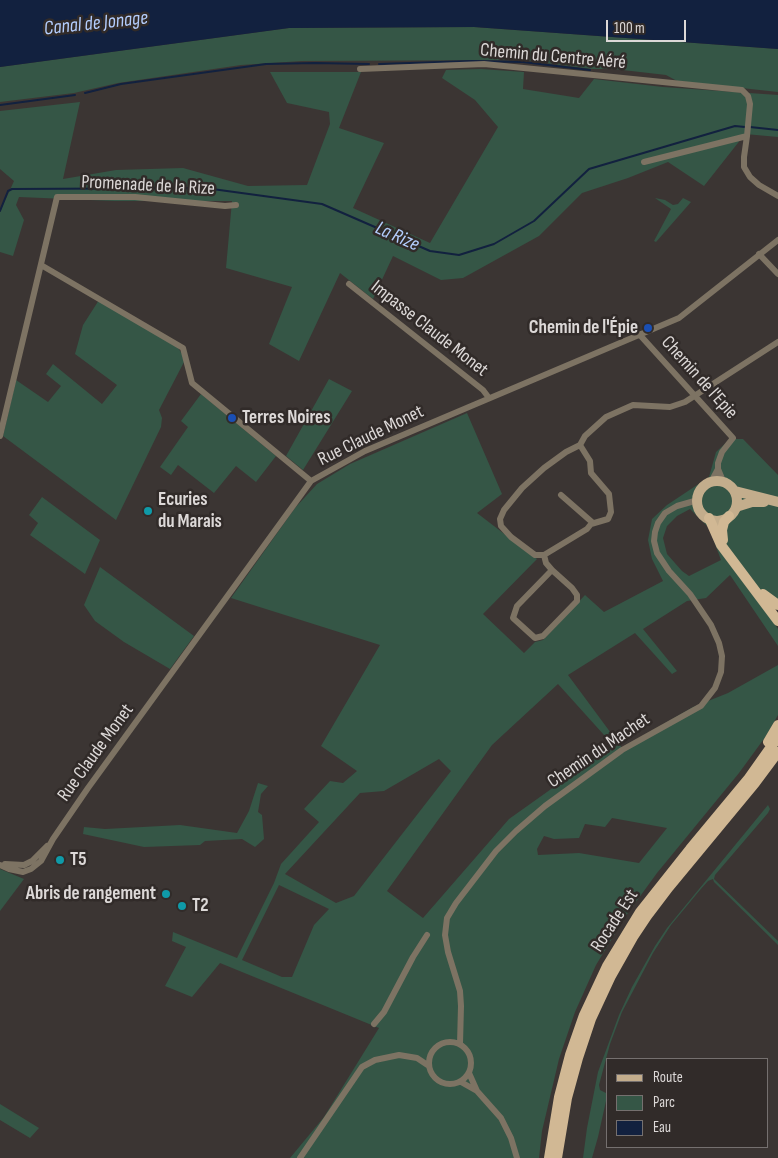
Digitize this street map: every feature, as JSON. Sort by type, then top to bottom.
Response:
[{"type":"highway","points":[[729,516],[724,522],[722,530],[722,536],[726,545],[762,592],[778,606]]},
{"type":"highway","points":[[709,518],[721,545],[778,621]]},
{"type":"highway","points":[[778,725],[752,766],[752,780],[764,779],[778,761]]},
{"type":"highway","name":"Rocade Est","points":[[557,1158],[566,1106],[578,1058],[591,1019],[611,976],[633,937],[652,909],[752,780],[778,737]]},
{"type":"highway","name":"Rocade Est","points":[[549,1158],[559,1097],[570,1055],[584,1015],[606,966],[640,912],[778,752]]},
{"type":"main road","points":[[723,481],[735,491],[736,507],[729,516],[719,520],[709,518],[701,511],[698,500],[701,489],[711,482],[723,481]]},
{"type":"main road","points":[[735,491],[778,503]]},
{"type":"main road","points":[[736,507],[752,502],[778,503]]},
{"type":"street","name":"Chemin du Centre Aéré","points":[[360,69],[484,64],[742,90],[748,96],[750,104],[748,135]]},
{"type":"street","points":[[644,162],[748,135],[744,167],[758,185],[778,196]]},
{"type":"street","name":"Promenade de la Rize","points":[[41,265],[57,197],[135,197],[216,205],[236,205]]},
{"type":"street","name":"Rue Claude Monet","points":[[0,864],[11,866],[24,865],[32,861],[53,839],[311,481],[365,451],[679,318],[778,240]]},
{"type":"street","points":[[759,254],[778,274]]},
{"type":"street","points":[[0,436],[41,265],[182,348],[192,383],[311,481]]},
{"type":"street","name":"Impasse Claude Monet","points":[[349,284],[483,390],[489,398]]},
{"type":"street","name":"Chemin de l'Epie","points":[[639,334],[733,438],[722,452],[718,462],[718,470],[711,482]]},
{"type":"street","points":[[580,445],[590,461],[591,473],[609,494],[611,512],[608,519],[593,524],[544,556],[535,555],[511,537],[501,526],[500,519],[504,510],[522,488],[566,452],[580,445],[585,436],[606,417],[633,405],[670,406],[686,402],[778,342]]},
{"type":"street","points":[[718,470],[723,481]]},
{"type":"street","points":[[561,495],[593,524]]},
{"type":"street","name":"Chemin du Machet","points":[[460,1044],[460,991],[448,952],[445,935],[447,918],[456,902],[496,851],[516,831],[545,806],[622,750],[700,706],[715,688],[722,672],[722,656],[719,643],[710,625],[690,594],[669,571],[657,553],[654,541],[654,532],[665,513],[677,506],[698,500]]},
{"type":"street","points":[[544,556],[552,570],[572,588],[576,595],[576,601],[543,636],[534,638],[513,618],[517,606],[552,570]]},
{"type":"street","points":[[374,1024],[384,1012],[427,935]]},
{"type":"street","points":[[451,1042],[461,1029]]},
{"type":"street","points":[[416,1058],[431,1053],[440,1044],[451,1042],[460,1044],[470,1054],[472,1060],[469,1073],[461,1082]]},
{"type":"street","points":[[429,1066],[431,1053]]},
{"type":"street","points":[[300,1158],[362,1067],[374,1060],[399,1055],[416,1058],[429,1066],[435,1078],[441,1082],[447,1084],[461,1082],[477,1091]]},
{"type":"street","points":[[469,1073],[477,1091],[500,1118],[511,1138],[517,1158]]},
{"type":"green space","points":[[474,27],[778,49],[778,92],[677,81],[666,75],[614,69],[592,69],[523,60],[302,61],[241,65],[118,83],[74,93],[0,102],[0,67],[289,28]]},
{"type":"green space","points":[[481,69],[524,72],[523,89],[579,98],[594,79],[663,87],[778,95],[778,137],[745,134],[704,186],[668,162],[582,193],[539,236],[463,278],[441,280],[393,256],[373,299],[340,273],[299,361],[269,344],[292,287],[226,268],[232,201],[114,201],[19,197],[16,205],[24,220],[13,256],[0,252],[0,212],[14,181],[0,169],[0,111],[80,102],[63,179],[116,170],[183,168],[248,186],[307,185],[330,124],[329,112],[287,103],[270,72],[361,72],[339,128],[384,143],[353,208],[430,243],[498,127],[475,100],[442,78],[446,70]]},
{"type":"green space","points":[[655,198],[665,200],[673,205],[678,204],[683,198],[691,202],[656,242],[654,241],[671,209]]},
{"type":"green space","points":[[99,300],[177,346],[184,362],[159,410],[162,418],[161,427],[116,520],[3,436],[16,380],[48,402],[61,386],[46,374],[53,364],[102,404],[117,385],[75,354],[83,325]]},
{"type":"green space","points":[[329,379],[352,391],[303,470],[286,456]]},
{"type":"green space","points":[[201,394],[276,456],[256,482],[236,466],[214,493],[178,465],[171,475],[160,467],[188,427],[181,421]]},
{"type":"green space","points":[[467,413],[502,494],[477,513],[537,559],[483,614],[524,653],[535,642],[543,640],[585,595],[604,612],[663,581],[652,559],[648,540],[652,519],[667,505],[709,477],[716,452],[730,439],[743,439],[778,475],[778,600],[761,604],[778,629],[778,646],[730,575],[706,598],[687,601],[643,629],[677,671],[672,674],[635,633],[568,675],[622,748],[693,707],[728,693],[778,665],[778,715],[766,736],[739,773],[657,873],[625,917],[596,965],[575,1012],[559,1059],[542,1131],[539,1158],[290,1158],[324,1117],[379,1028],[220,963],[192,997],[165,986],[186,947],[172,941],[173,932],[237,958],[274,883],[281,864],[319,822],[304,809],[330,781],[343,783],[357,771],[321,746],[380,645],[231,598],[295,508],[317,484],[350,464]],"holes":[[[690,509],[709,528],[721,560],[689,576],[682,571],[667,554],[663,538],[667,526],[677,516]],[[558,684],[613,745],[509,819],[423,918],[387,891],[492,745]],[[439,759],[451,771],[354,896],[336,903],[285,874],[360,793],[384,791]],[[612,818],[667,828],[639,863],[579,853],[538,855],[537,849],[544,836],[554,839],[579,838],[585,824],[605,827]],[[279,885],[329,909],[314,925],[292,977],[282,977],[242,960]]]},
{"type":"green space","points":[[42,497],[100,540],[85,574],[30,535],[38,523],[29,515]]},
{"type":"green space","points":[[100,567],[194,636],[170,669],[124,642],[95,621],[84,605]]},
{"type":"green space","points":[[258,783],[268,786],[261,794],[258,812],[262,815],[264,839],[255,847],[242,839],[205,841],[200,845],[144,847],[83,834],[84,827],[105,829],[180,825],[237,833],[249,811]]},
{"type":"green space","points":[[768,805],[770,809],[768,813],[715,875],[714,879],[778,941],[778,945],[713,879],[708,881],[671,925],[653,953],[622,1012],[610,1044],[599,1085],[600,1090],[606,1093],[606,1101],[598,1137],[592,1158],[583,1158],[598,1072],[619,1015],[632,987],[667,928]]},
{"type":"green space","points":[[0,869],[24,879],[0,911]]},
{"type":"green space","points":[[0,1104],[39,1128],[30,1138],[0,1120]]},
{"type":"water","name":"Canal de Jonage","points":[[0,0],[778,0],[778,49],[474,27],[289,28],[0,67]]},
{"type":"waterway","points":[[379,64],[472,61],[523,62],[590,70]]},
{"type":"waterway","points":[[85,93],[121,84],[266,64],[369,64]]},
{"type":"waterway","points":[[0,105],[75,95]]},
{"type":"waterway","name":"La Rize","points":[[0,211],[8,191],[12,189],[205,188],[322,204],[430,251],[459,255],[494,244],[534,221],[589,169],[735,126],[745,127]]},
{"type":"waterway","name":"La Rize","points":[[750,127],[778,130]]},
{"type":"place","name":"Chemin de l'Épie","points":[[648,328]]},
{"type":"place","name":"Terres Noires","points":[[232,418]]},
{"type":"place","name":"Ecuries du Marais","points":[[148,511]]},
{"type":"place","name":"T5","points":[[60,860]]},
{"type":"place","name":"Abris de rangement","points":[[166,894]]},
{"type":"place","name":"T2","points":[[182,906]]}]
